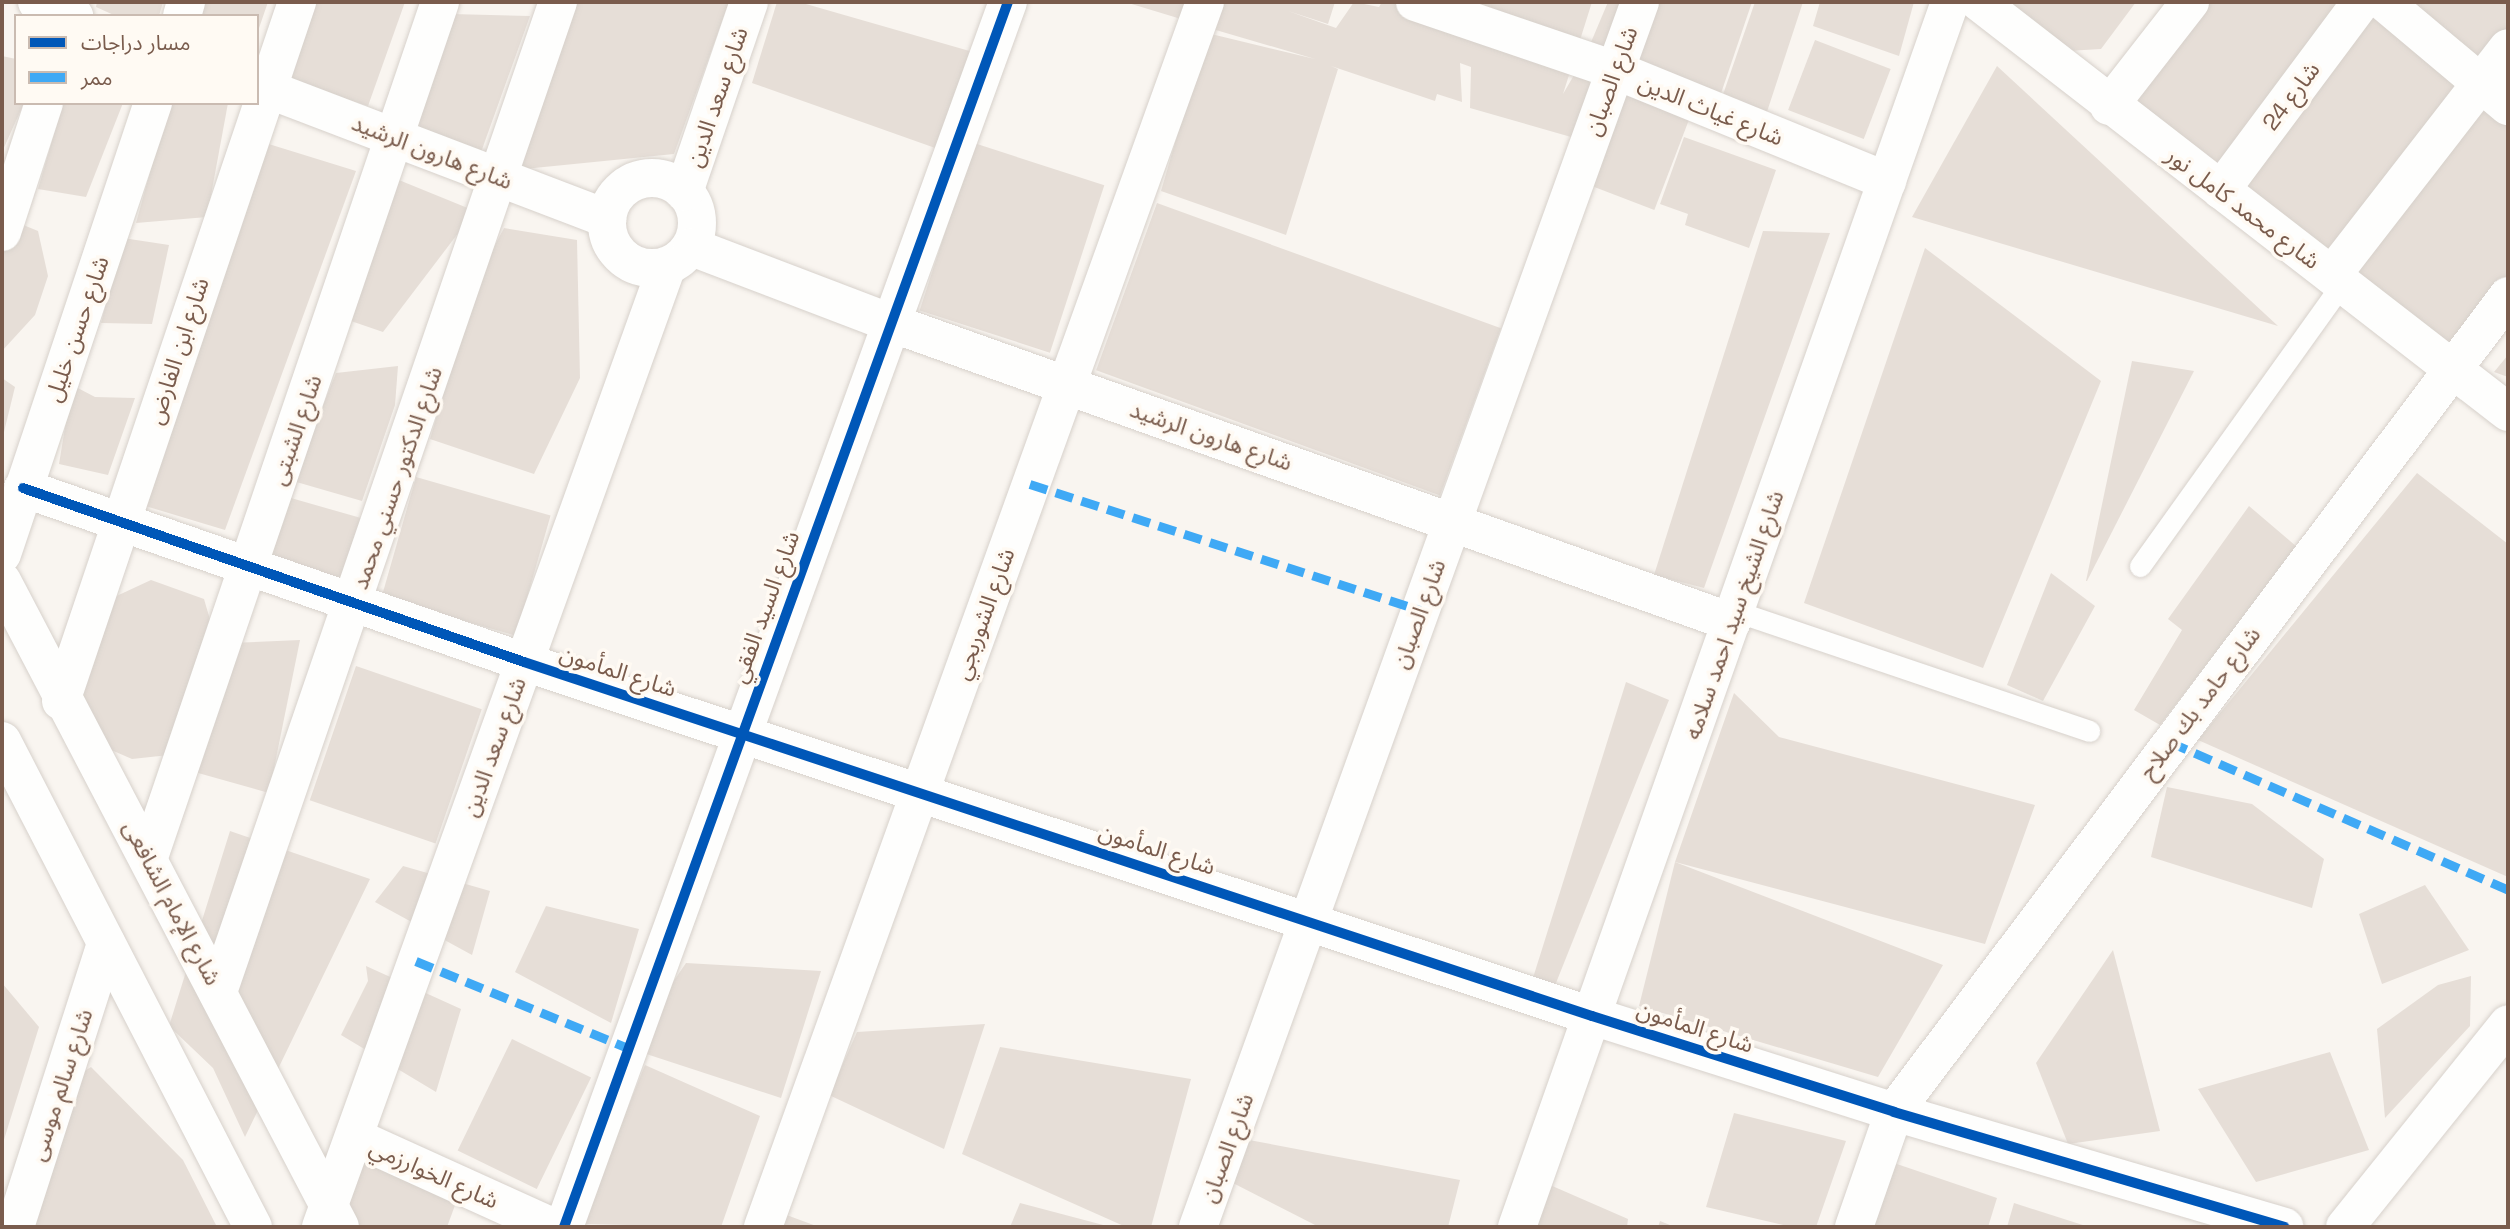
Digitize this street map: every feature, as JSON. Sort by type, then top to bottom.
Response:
[{"type":"street","points":[[37,2],[68,14]]},
{"type":"street","name":"شارع ابن الفارض","points":[[263,87],[298,2]]},
{"type":"street","name":"شارع الشبتى","points":[[149,857],[440,2]]},
{"type":"street","name":"شارع الدكتور حسني محمد","points":[[218,992],[355,602],[558,2]]},
{"type":"street","name":"شارع سعد الدين","points":[[684,192],[750,2]]},
{"type":"street","name":"شارع السيد الفقي","points":[[564,1227],[1008,2]]},
{"type":"street","name":"شارع الشوربجي","points":[[763,1227],[1205,2]]},
{"type":"street","name":"شارع غياث الدين","points":[[1415,2],[1615,70],[1887,181]]},
{"type":"street","name":"شارع الصبان","points":[[1198,1227],[1640,2]]},
{"type":"street","name":"شارع الشيخ سيد احمد سلامه","points":[[1517,1227],[1950,2]]},
{"type":"street","name":"شارع محمد كامل نور","points":[[1979,2],[2109,106],[2508,412]]},
{"type":"street","points":[[2109,106],[2190,2]]},
{"type":"street","name":"شارع 24","points":[[2221,190],[2361,2]]},
{"type":"street","points":[[2384,2],[2495,95]]},
{"type":"street","points":[[2337,279],[2495,95],[2508,48]]},
{"type":"street","name":"شارع هارون الرشيد","points":[[263,87],[607,219]]},
{"type":"street","points":[[2,232],[43,105]]},
{"type":"street","name":"شارع حسن خليل","points":[[2,554],[152,105]]},
{"type":"street","name":"شارع ابن الفارض","points":[[61,701],[257,105]]},
{"type":"street","points":[[659,177],[684,192],[697,212],[679,256],[649,269],[631,263],[609,237],[607,219],[624,187],[641,179],[659,177]]},
{"type":"street","name":"شارع هارون الرشيد","points":[[679,256],[891,323],[1733,617]]},
{"type":"street","name":"شارع سعد الدين","points":[[330,1220],[354,1137],[524,662],[679,256]]},
{"type":"street","name":"شارع حامد بك صلاح","points":[[1854,1227],[1894,1112],[2508,296]]},
{"type":"street","name":"شارع المأمون","points":[[23,488],[524,662],[1592,1016],[1894,1112],[2284,1227]]},
{"type":"street","name":"شارع الإمام الشافعى","points":[[2,581],[61,701],[149,857],[330,1220]]},
{"type":"street","points":[[3,746],[253,1227]]},
{"type":"street","name":"شارع سالم موسى","points":[[15,1227],[106,943]]},
{"type":"street","points":[[2345,1227],[2508,1024]]},
{"type":"street","name":"شارع الخوارزمي","points":[[354,1137],[552,1227]]},
{"type":"lane","points":[[2140,566],[2337,279]]},
{"type":"lane","points":[[1733,617],[2089,731]]},
{"type":"building","points":[[97,2],[163,2],[160,14],[112,14],[96,7]]},
{"type":"building","points":[[199,2],[268,2],[259,28],[259,14],[195,14]]},
{"type":"building","points":[[315,2],[405,2],[368,106],[287,80]]},
{"type":"building","points":[[575,2],[729,2],[674,154],[514,170]]},
{"type":"building","points":[[777,2],[799,2],[973,52],[938,149],[752,83]]},
{"type":"building","points":[[1125,2],[1187,2],[1181,19]]},
{"type":"building","points":[[1219,2],[1335,2],[1328,24],[1288,11],[1336,28],[1354,2],[1379,7],[1382,2],[1592,2],[1563,94],[1581,63],[1610,72],[1585,141],[1470,108],[1471,67],[1460,63],[1462,102],[1437,94],[1435,101],[1331,66],[1338,69],[1286,235],[1161,191],[1207,33],[1315,59],[1209,28]]},
{"type":"building","points":[[1608,2],[1752,2],[1716,108],[1586,54]]},
{"type":"building","points":[[1755,2],[1803,2],[1763,124],[1718,109]]},
{"type":"building","points":[[1820,2],[1914,2],[1899,56],[1813,26]]},
{"type":"building","points":[[2004,2],[2136,2],[2101,49],[2067,51]]},
{"type":"building","points":[[2190,2],[2508,2],[2508,296],[2452,370],[2109,106]]},
{"type":"building","points":[[451,14],[530,16],[480,155],[405,125]]},
{"type":"building","points":[[1815,40],[1891,69],[1864,139],[1788,110]]},
{"type":"building","points":[[2,56],[14,59],[14,105],[23,105],[2,152]]},
{"type":"building","points":[[1997,66],[2278,326],[1912,217]]},
{"type":"building","points":[[1620,93],[1689,120],[1654,210],[1585,184]]},
{"type":"building","points":[[62,105],[122,105],[86,197],[38,189]]},
{"type":"building","points":[[168,105],[228,105],[207,217],[136,223]]},
{"type":"building","points":[[1684,137],[1776,170],[1749,248],[1685,225],[1688,214],[1660,204]]},
{"type":"building","points":[[259,141],[356,171],[225,530],[142,505]]},
{"type":"building","points":[[974,143],[1104,185],[1050,353],[920,310]]},
{"type":"building","points":[[389,176],[475,211],[383,332],[348,320]]},
{"type":"building","points":[[1157,203],[1501,328],[1440,495],[1096,370]]},
{"type":"building","points":[[16,222],[38,231],[48,276],[35,315],[2,351],[2,257]]},
{"type":"building","points":[[504,228],[577,240],[580,378],[534,474],[430,439],[478,277]]},
{"type":"building","points":[[1763,231],[1830,233],[1704,588],[1654,575]]},
{"type":"building","points":[[123,238],[169,245],[152,324],[101,323]]},
{"type":"building","points":[[1925,248],[2101,381],[1983,668],[1804,603]]},
{"type":"building","points":[[2508,355],[2508,377],[2494,372]]},
{"type":"building","points":[[2132,361],[2194,371],[2086,581]]},
{"type":"building","points":[[398,366],[395,405],[362,501],[293,481],[336,373]]},
{"type":"building","points":[[2,378],[15,387],[3,436],[2,436]]},
{"type":"building","points":[[72,385],[95,397],[135,398],[108,475],[59,464]]},
{"type":"building","points":[[2417,473],[2508,544],[2508,877],[2198,740]]},
{"type":"building","points":[[416,477],[551,516],[516,636],[382,597]]},
{"type":"building","points":[[284,496],[362,518],[343,585],[265,562]]},
{"type":"building","points":[[2249,506],[2297,547],[2160,725],[2134,710],[2182,630],[2168,619]]},
{"type":"building","points":[[2051,573],[2095,606],[2043,701],[2007,685]]},
{"type":"building","points":[[151,580],[204,599],[216,640],[169,755],[132,759],[95,743],[75,705],[108,600]]},
{"type":"building","points":[[300,640],[269,793],[191,771],[231,643]]},
{"type":"building","points":[[356,666],[482,709],[436,844],[310,800]]},
{"type":"building","points":[[1626,682],[1669,700],[1554,988],[1532,981]]},
{"type":"building","points":[[1734,693],[1779,737],[2035,805],[1985,944],[1675,862]]},
{"type":"building","points":[[2167,787],[2252,804],[2324,859],[2312,908],[2151,857]]},
{"type":"building","points":[[230,831],[370,879],[245,1137],[213,1068],[169,1026]]},
{"type":"building","points":[[1675,862],[1943,965],[1878,1077],[1639,1006]]},
{"type":"building","points":[[403,866],[490,891],[472,955],[375,902]]},
{"type":"building","points":[[2425,885],[2469,950],[2382,984],[2359,914]]},
{"type":"building","points":[[546,906],[639,929],[611,1023],[515,972]]},
{"type":"building","points":[[2113,950],[2160,1131],[2068,1144],[2036,1063]]},
{"type":"building","points":[[686,963],[821,971],[781,1098],[628,1048]]},
{"type":"building","points":[[366,966],[461,1009],[436,1092],[341,1035],[368,981]]},
{"type":"building","points":[[2471,976],[2470,1026],[2385,1118],[2377,1029],[2438,985]]},
{"type":"building","points":[[2,983],[39,1027],[2,1146]]},
{"type":"building","points":[[985,1024],[944,1149],[829,1095],[857,1032]]},
{"type":"building","points":[[512,1039],[591,1078],[537,1189],[458,1150]]},
{"type":"building","points":[[1000,1047],[1191,1079],[1151,1227],[1126,1227],[962,1154]]},
{"type":"building","points":[[2330,1052],[2369,1150],[2256,1182],[2198,1089]]},
{"type":"building","points":[[645,1065],[760,1116],[721,1227],[581,1224]]},
{"type":"building","points":[[91,1067],[183,1160],[217,1227],[32,1227],[75,1077]]},
{"type":"building","points":[[1734,1113],[1846,1141],[1816,1227],[1792,1227],[1706,1207]]},
{"type":"building","points":[[1249,1140],[1460,1180],[1448,1227],[1319,1227],[1231,1182]]},
{"type":"building","points":[[365,1153],[461,1189],[447,1227],[337,1227]]},
{"type":"building","points":[[1891,1162],[1997,1198],[1988,1227],[1867,1227]]},
{"type":"building","points":[[1550,1185],[1628,1219],[1627,1227],[1537,1227]]},
{"type":"building","points":[[1020,1203],[1107,1226],[1107,1227],[1010,1227]]},
{"type":"building","points":[[2014,1203],[2089,1227],[2007,1227]]},
{"type":"building","points":[[773,1210],[819,1227],[767,1227]]},
{"type":"building","points":[[1660,1221],[1675,1227],[1658,1227]]},
{"type":"marked path","points":[[1030,484],[1420,610]]},
{"type":"marked path","points":[[2170,742],[2508,890]]},
{"type":"marked path","points":[[416,961],[628,1048]]},
{"type":"cycle path","points":[[564,1227],[1008,2]]},
{"type":"cycle path","points":[[23,488],[524,662],[1592,1016],[1894,1112],[2284,1227]]}]
